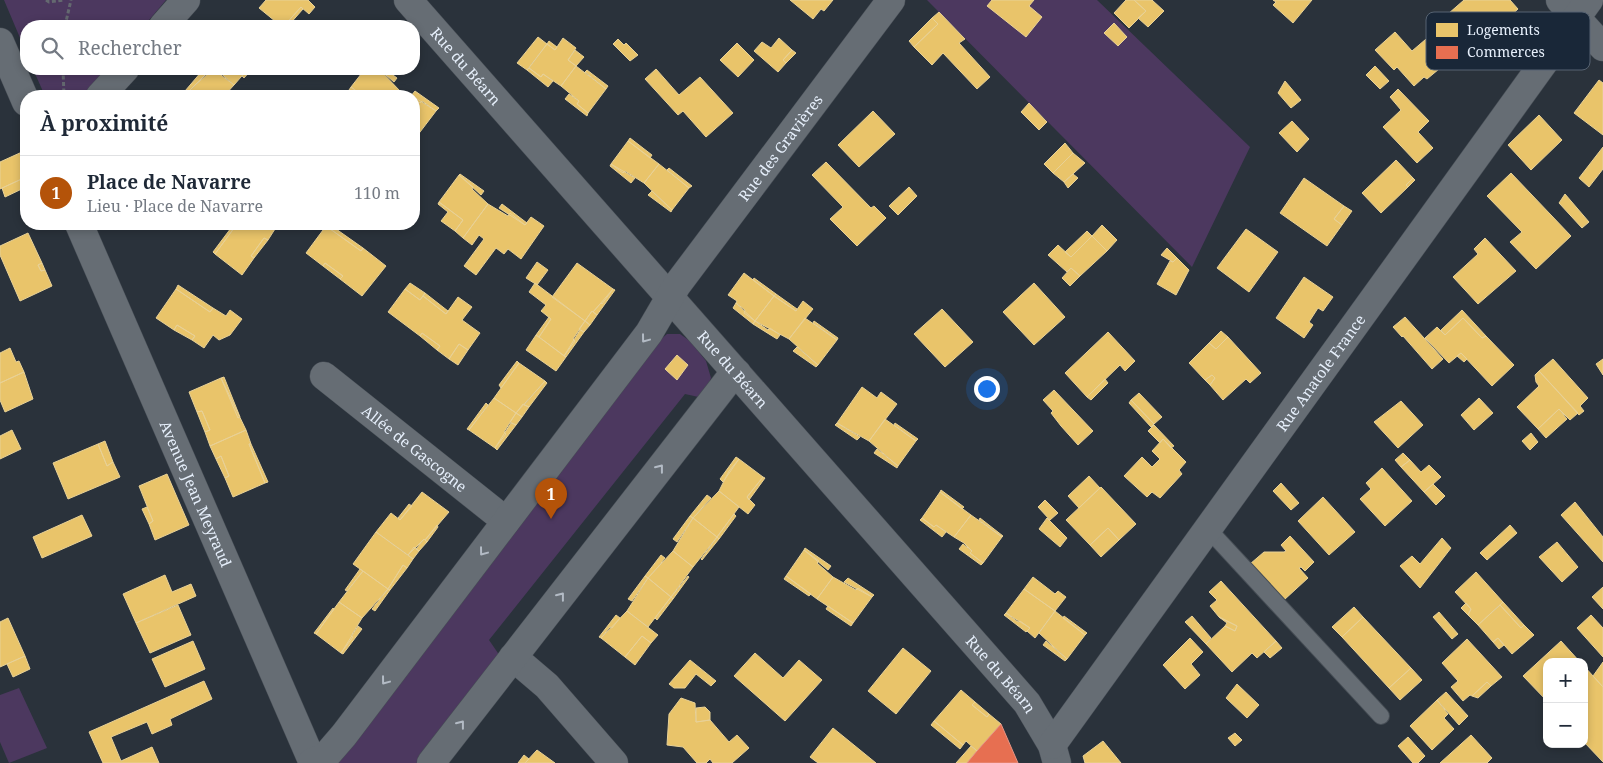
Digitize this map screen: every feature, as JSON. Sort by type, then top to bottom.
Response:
[{"type":"street","points":[[168,20],[186,0]]},
{"type":"street","name":"Rue du Béarn","points":[[408,0],[1028,703],[1055,754]]},
{"type":"street","name":"Rue des Gravières","points":[[312,763],[325,757],[344,735],[650,333],[670,297],[891,0]]},
{"type":"street","points":[[1590,28],[1603,47]]},
{"type":"street","points":[[0,42],[21,90]]},
{"type":"street","name":"Rue Anatole France","points":[[1055,754],[1208,530],[1530,70]]},
{"type":"street","points":[[106,90],[119,75]]},
{"type":"street","name":"Avenue Jean Meyraud","points":[[83,230],[312,763]]},
{"type":"street","points":[[432,763],[727,382],[737,373]]},
{"type":"street","name":"Allée de Gascogne","points":[[324,376],[506,521]]},
{"type":"street","points":[[513,657],[546,686],[614,763]]},
{"type":"lane","points":[[1208,530],[1380,716]]},
{"type":"path","points":[[46,0],[49,2],[64,0]]},
{"type":"path","points":[[66,20],[71,0]]},
{"type":"path","points":[[63,75],[64,90]]},
{"type":"shaded area","points":[[4,0],[166,0],[149,20],[20,20],[20,38]]},
{"type":"shaded area","points":[[927,0],[1097,0],[1250,147],[1192,267]]},
{"type":"shaded area","points":[[36,75],[102,75],[88,90],[42,90]]},
{"type":"shaded area","points":[[667,334],[680,334],[690,341],[706,361],[711,378],[703,398],[685,394],[489,640],[502,659],[421,763],[333,763],[643,355]]},
{"type":"shaded area","points":[[19,688],[47,748],[9,763],[0,742],[0,695]]},
{"type":"building: Logements","points":[[266,0],[308,0],[315,7],[309,14],[301,7],[289,20],[274,20],[259,8]]},
{"type":"building: Logements","points":[[790,0],[833,0],[824,11],[821,9],[813,19]]},
{"type":"building: Logements","points":[[992,0],[1034,0],[1029,6],[1042,17],[1026,37],[987,6]]},
{"type":"building: Logements","points":[[1126,0],[1134,0],[1146,11],[1129,28],[1114,13]]},
{"type":"building: Logements","points":[[1134,0],[1152,0],[1164,11],[1148,27],[1138,18],[1146,11]]},
{"type":"building: Logements","points":[[1273,0],[1312,0],[1293,23],[1273,5],[1276,2]]},
{"type":"building: Logements","points":[[1464,0],[1510,0],[1518,9],[1515,12],[1450,12]]},
{"type":"building: Logements","points":[[301,7],[303,9],[293,20],[289,20]]},
{"type":"building: Logements","points":[[939,12],[965,39],[959,43],[990,77],[977,89],[943,53],[932,65],[914,47],[938,24],[932,18]]},
{"type":"building: Logements","points":[[932,18],[938,24],[914,47],[909,41]]},
{"type":"building: Logements","points":[[1114,23],[1127,37],[1118,46],[1104,33]]},
{"type":"building: Logements","points":[[1395,32],[1412,51],[1426,39],[1426,70],[1438,70],[1427,79],[1424,77],[1414,86],[1397,67],[1394,70],[1375,50]]},
{"type":"building: Logements","points":[[538,37],[547,44],[527,70],[517,63]]},
{"type":"building: Logements","points":[[563,38],[576,48],[568,60],[576,66],[561,86],[543,74],[541,77],[529,68],[547,44],[555,50]]},
{"type":"building: Logements","points":[[779,38],[792,50],[783,60],[786,63],[778,72],[754,51],[762,42],[771,48]]},
{"type":"building: Logements","points":[[618,39],[624,45],[626,43],[638,55],[630,61],[613,44]]},
{"type":"building: Logements","points":[[549,41],[557,47],[555,50],[547,44]]},
{"type":"building: Logements","points":[[737,43],[754,60],[738,77],[720,60]]},
{"type":"building: Logements","points":[[575,50],[584,57],[576,66],[568,60]]},
{"type":"building: Logements","points":[[792,50],[796,53],[786,63],[783,60]]},
{"type":"building: Logements","points":[[576,66],[606,89],[588,113],[577,104],[579,101],[561,86]]},
{"type":"building: Logements","points":[[1375,66],[1389,81],[1380,89],[1366,75]]},
{"type":"building: Logements","points":[[529,68],[541,77],[543,74],[553,81],[548,87],[527,70]]},
{"type":"building: Logements","points":[[656,69],[679,95],[700,77],[733,113],[706,137],[683,111],[678,115],[645,79]]},
{"type":"building: Logements","points":[[587,70],[608,86],[606,89],[585,72]]},
{"type":"building: Logements","points":[[199,75],[205,75],[190,90],[186,90]]},
{"type":"building: Logements","points":[[206,75],[221,75],[234,85],[229,90],[190,90]]},
{"type":"building: Logements","points":[[223,75],[243,75],[234,85]]},
{"type":"building: Logements","points":[[360,75],[385,75],[399,90],[355,90],[351,87]]},
{"type":"building: Logements","points":[[386,75],[393,75],[397,78],[394,82]]},
{"type":"building: Logements","points":[[1599,80],[1603,83],[1603,135],[1574,113]]},
{"type":"building: Logements","points":[[1285,81],[1301,100],[1291,108],[1278,93]]},
{"type":"building: Logements","points":[[1398,89],[1429,121],[1418,132],[1433,148],[1417,163],[1383,127],[1401,110],[1390,97]]},
{"type":"building: Logements","points":[[569,94],[579,101],[577,104],[588,113],[587,116],[565,99]]},
{"type":"building: Logements","points":[[420,95],[439,108],[436,111],[422,101],[420,103]]},
{"type":"building: Logements","points":[[420,101],[436,111],[420,132]]},
{"type":"building: Logements","points":[[1029,103],[1047,122],[1039,130],[1021,112]]},
{"type":"building: Logements","points":[[873,111],[895,134],[859,167],[838,145]]},
{"type":"building: Logements","points":[[1539,115],[1562,140],[1531,170],[1508,145]]},
{"type":"building: Logements","points":[[1292,121],[1309,139],[1297,152],[1279,133]]},
{"type":"building: Logements","points":[[630,138],[652,155],[650,158],[628,141]]},
{"type":"building: Logements","points":[[628,141],[659,164],[644,183],[625,171],[623,173],[611,164]]},
{"type":"building: Logements","points":[[1065,143],[1073,153],[1053,173],[1044,164]]},
{"type":"building: Logements","points":[[1603,147],[1603,169],[1589,187],[1579,178]]},
{"type":"building: Logements","points":[[20,153],[20,180],[0,189],[0,162]]},
{"type":"building: Logements","points":[[1073,153],[1085,163],[1064,182],[1053,173]]},
{"type":"building: Logements","points":[[1396,160],[1413,178],[1406,185],[1408,187],[1381,213],[1362,193]]},
{"type":"building: Logements","points":[[826,162],[871,208],[874,206],[886,218],[857,246],[830,219],[843,207],[812,175]]},
{"type":"building: Logements","points":[[611,164],[635,178],[631,183],[610,166]]},
{"type":"building: Logements","points":[[659,164],[689,188],[672,210],[644,183]]},
{"type":"building: Logements","points":[[669,168],[692,186],[689,188],[667,170]]},
{"type":"building: Logements","points":[[1511,173],[1571,236],[1536,269],[1510,242],[1522,232],[1487,196]]},
{"type":"building: Logements","points":[[1073,174],[1078,178],[1068,188],[1064,182]]},
{"type":"building: Logements","points":[[459,175],[484,191],[481,195]]},
{"type":"building: Logements","points":[[459,175],[488,204],[463,238],[455,231],[463,220],[439,202]]},
{"type":"building: Logements","points":[[1304,178],[1344,206],[1334,219],[1342,225],[1327,246],[1280,213]]},
{"type":"building: Logements","points":[[1413,178],[1415,180],[1408,187],[1406,185]]},
{"type":"building: Logements","points":[[20,180],[20,190],[5,197],[2,188]]},
{"type":"building: Logements","points":[[909,187],[917,196],[898,215],[889,206]]},
{"type":"building: Logements","points":[[652,191],[672,210],[671,212],[648,195]]},
{"type":"building: Logements","points":[[1565,194],[1589,222],[1582,228],[1559,203]]},
{"type":"building: Logements","points":[[439,202],[463,220],[455,231],[441,221],[448,212],[438,204]]},
{"type":"building: Logements","points":[[488,204],[508,216],[510,213],[525,225],[531,217],[544,226],[521,259],[508,249],[504,254],[496,248],[476,275],[464,266],[484,239],[479,235],[472,245],[463,238]]},
{"type":"building: Logements","points":[[502,204],[527,223],[525,225],[499,208]]},
{"type":"building: Logements","points":[[1344,206],[1352,211],[1342,225],[1334,219]]},
{"type":"building: Logements","points":[[1102,225],[1117,240],[1107,251],[1092,236]]},
{"type":"building: Logements","points":[[1246,229],[1278,252],[1249,292],[1217,268]]},
{"type":"building: Logements","points":[[230,230],[233,230],[215,254],[213,252]]},
{"type":"building: Logements","points":[[233,230],[274,230],[268,240],[264,238],[251,256],[254,258],[242,275],[215,254]]},
{"type":"building: Logements","points":[[323,230],[332,230],[361,251],[363,248],[386,266],[362,296],[340,279],[343,276],[325,263],[323,266],[306,253]]},
{"type":"building: Logements","points":[[332,230],[338,230],[363,248],[361,251]]},
{"type":"building: Logements","points":[[1087,231],[1092,236],[1071,257],[1065,252]]},
{"type":"building: Logements","points":[[28,233],[42,263],[38,265],[41,271],[45,270],[52,286],[20,301],[0,255],[0,246]]},
{"type":"building: Logements","points":[[1092,236],[1107,251],[1080,276],[1071,268],[1067,272],[1048,255],[1058,245],[1071,257]]},
{"type":"building: Logements","points":[[264,238],[268,240],[254,258],[251,256]]},
{"type":"building: Logements","points":[[1485,238],[1516,271],[1478,304],[1453,277],[1478,254],[1474,249]]},
{"type":"building: Logements","points":[[1167,248],[1177,258],[1173,262],[1161,255]]},
{"type":"building: Logements","points":[[1177,258],[1189,270],[1176,295],[1157,284],[1170,261],[1173,262]]},
{"type":"building: Logements","points":[[537,262],[548,270],[537,285],[526,278]]},
{"type":"building: Logements","points":[[42,263],[45,270],[41,271],[38,265]]},
{"type":"building: Logements","points":[[325,263],[343,276],[340,279],[323,266]]},
{"type":"building: Logements","points":[[577,263],[613,289],[602,304],[592,311],[585,321],[552,297]]},
{"type":"building: Logements","points":[[1071,268],[1080,276],[1070,286],[1062,278]]},
{"type":"building: Logements","points":[[744,273],[774,296],[755,321],[744,313],[745,310],[736,303],[737,301],[728,295]]},
{"type":"building: Logements","points":[[1304,277],[1333,297],[1323,311],[1318,308],[1309,322],[1313,325],[1304,338],[1276,318]]},
{"type":"building: Logements","points":[[754,278],[776,294],[774,296],[753,280]]},
{"type":"building: Logements","points":[[410,283],[425,293],[420,300],[405,289]]},
{"type":"building: Logements","points":[[535,283],[585,321],[573,339],[575,341],[564,356],[539,337],[551,319],[541,311],[546,305],[529,292]]},
{"type":"building: Logements","points":[[1034,283],[1065,317],[1034,345],[1003,312]]},
{"type":"building: Logements","points":[[178,285],[213,308],[210,312],[176,289]]},
{"type":"building: Logements","points":[[176,289],[210,312],[213,308],[226,316],[230,310],[242,319],[230,335],[219,340],[213,335],[204,348],[192,340],[195,336],[177,325],[174,330],[156,318]]},
{"type":"building: Logements","points":[[405,289],[420,300],[423,296],[446,314],[458,297],[472,307],[462,320],[480,333],[468,350],[459,344],[449,359],[437,350],[440,346],[422,333],[420,336],[388,312]]},
{"type":"building: Logements","points":[[613,289],[615,290],[597,315],[593,312]]},
{"type":"building: Logements","points":[[425,293],[448,311],[446,314],[423,296]]},
{"type":"building: Logements","points":[[776,294],[797,309],[796,311],[774,296]]},
{"type":"building: Logements","points":[[774,296],[796,311],[803,301],[813,309],[789,339],[755,321]]},
{"type":"building: Logements","points":[[736,303],[755,321],[753,324],[733,308]]},
{"type":"building: Logements","points":[[942,309],[973,342],[945,367],[914,334]]},
{"type":"building: Logements","points":[[1462,310],[1486,336],[1482,338],[1463,318],[1445,335],[1441,330]]},
{"type":"building: Logements","points":[[592,311],[597,315],[590,325],[585,321]]},
{"type":"building: Logements","points":[[549,317],[551,319],[539,337],[536,335]]},
{"type":"building: Logements","points":[[1405,317],[1443,359],[1432,369],[1393,327]]},
{"type":"building: Logements","points":[[805,318],[837,340],[818,365],[789,339]]},
{"type":"building: Logements","points":[[1463,318],[1482,338],[1486,336],[1514,365],[1492,386],[1461,353],[1449,363],[1425,338],[1437,327],[1445,335]]},
{"type":"building: Logements","points":[[585,321],[590,325],[584,332],[579,329]]},
{"type":"building: Logements","points":[[755,321],[768,330],[770,328],[780,335],[777,339],[753,324]]},
{"type":"building: Logements","points":[[814,321],[838,338],[837,340],[813,323]]},
{"type":"building: Logements","points":[[177,325],[195,336],[192,340],[174,330]]},
{"type":"building: Logements","points":[[580,330],[584,332],[566,357],[564,356]]},
{"type":"building: Logements","points":[[1221,331],[1228,337],[1216,349],[1209,343]]},
{"type":"building: Logements","points":[[1108,332],[1135,361],[1125,371],[1120,365],[1087,397],[1065,373]]},
{"type":"building: Logements","points":[[422,333],[440,346],[437,350],[420,336]]},
{"type":"building: Logements","points":[[536,335],[566,357],[556,371],[526,350]]},
{"type":"building: Logements","points":[[1228,337],[1261,373],[1250,383],[1246,379],[1223,400],[1210,385],[1215,378],[1212,375],[1205,380],[1189,363],[1209,343],[1216,349]]},
{"type":"building: Logements","points":[[459,344],[468,350],[458,365],[449,359]]},
{"type":"building: Logements","points":[[797,347],[818,365],[816,367],[793,351]]},
{"type":"building: Logements","points":[[10,348],[16,362],[19,361],[24,372],[0,383],[0,353]]},
{"type":"building: Logements","points":[[1461,353],[1467,359],[1464,362],[1457,356]]},
{"type":"building: Logements","points":[[677,355],[688,365],[677,380],[665,369]]},
{"type":"building: Logements","points":[[1553,359],[1588,398],[1580,406],[1584,411],[1579,415],[1539,371]]},
{"type":"building: Logements","points":[[1603,359],[1603,375],[1596,364]]},
{"type":"building: Logements","points":[[517,361],[519,363],[501,388],[499,385]]},
{"type":"building: Logements","points":[[519,363],[545,381],[516,413],[494,398]]},
{"type":"building: Logements","points":[[1539,371],[1578,413],[1570,420],[1559,409],[1538,429],[1517,407],[1539,386],[1535,375]]},
{"type":"building: Logements","points":[[24,372],[33,399],[5,412],[0,400],[0,383]]},
{"type":"building: Logements","points":[[1212,375],[1215,378],[1210,385],[1205,380]]},
{"type":"building: Logements","points":[[224,377],[240,417],[238,418],[221,378]]},
{"type":"building: Logements","points":[[221,378],[246,430],[210,446],[205,432],[210,430],[202,411],[197,412],[189,392]]},
{"type":"building: Logements","points":[[1105,379],[1108,383],[1091,400],[1087,397]]},
{"type":"building: Logements","points":[[545,381],[547,383],[529,407],[524,405]]},
{"type":"building: Logements","points":[[862,387],[877,398],[881,392],[897,404],[869,441],[837,423]]},
{"type":"building: Logements","points":[[1054,390],[1093,431],[1078,445],[1061,426],[1051,413],[1053,411],[1043,400]]},
{"type":"building: Logements","points":[[1139,393],[1162,417],[1154,424],[1131,400]]},
{"type":"building: Logements","points":[[494,398],[516,413],[504,432],[506,434],[495,448],[469,430]]},
{"type":"building: Logements","points":[[1479,398],[1493,413],[1474,430],[1461,415]]},
{"type":"building: Logements","points":[[1131,400],[1154,424],[1151,427],[1129,403]]},
{"type":"building: Logements","points":[[1401,401],[1423,425],[1398,448],[1374,422]]},
{"type":"building: Logements","points":[[486,403],[488,405],[469,430],[467,429]]},
{"type":"building: Logements","points":[[523,404],[529,407],[522,417],[516,413]]},
{"type":"building: Logements","points":[[1559,409],[1567,419],[1546,438],[1538,429]]},
{"type":"building: Logements","points":[[202,411],[210,430],[205,432],[197,412]]},
{"type":"building: Logements","points":[[516,413],[522,417],[516,425],[510,422]]},
{"type":"building: Logements","points":[[885,419],[916,441],[898,466],[869,441]]},
{"type":"building: Logements","points":[[511,423],[516,425],[497,450],[495,448]]},
{"type":"building: Logements","points":[[837,423],[860,437],[857,440],[835,425]]},
{"type":"building: Logements","points":[[895,423],[918,439],[916,441],[894,425]]},
{"type":"building: Logements","points":[[1154,425],[1174,446],[1171,448],[1163,439],[1160,443],[1148,431]]},
{"type":"building: Logements","points":[[12,430],[21,449],[0,459],[0,436]]},
{"type":"building: Logements","points":[[246,430],[251,444],[249,444],[265,483],[233,497],[225,478],[229,476],[221,456],[216,459],[210,446]]},
{"type":"building: Logements","points":[[1531,433],[1538,442],[1530,450],[1522,441]]},
{"type":"building: Logements","points":[[1163,439],[1186,462],[1179,470],[1182,474],[1160,498],[1152,492],[1147,497],[1124,476],[1142,457],[1152,467],[1160,459],[1152,451]]},
{"type":"building: Logements","points":[[105,441],[113,462],[107,466],[98,444]]},
{"type":"building: Logements","points":[[98,444],[107,466],[113,462],[120,477],[68,499],[53,463]]},
{"type":"building: Logements","points":[[249,444],[251,444],[268,482],[265,483]]},
{"type":"building: Logements","points":[[877,449],[898,466],[897,468],[874,453]]},
{"type":"building: Logements","points":[[1403,453],[1410,460],[1401,467],[1395,460]]},
{"type":"building: Logements","points":[[221,456],[229,476],[225,478],[216,459]]},
{"type":"building: Logements","points":[[736,457],[739,459],[723,482],[720,479]]},
{"type":"building: Logements","points":[[739,459],[763,477],[747,497],[755,505],[748,514],[719,491],[729,471]]},
{"type":"building: Logements","points":[[1410,460],[1421,472],[1429,465],[1441,477],[1424,492],[1401,467]]},
{"type":"building: Logements","points":[[1382,468],[1412,501],[1385,526],[1360,499],[1371,489],[1366,483]]},
{"type":"building: Logements","points":[[167,474],[189,525],[155,540],[149,524],[153,521],[139,486]]},
{"type":"building: Logements","points":[[1089,476],[1100,488],[1079,508],[1068,496]]},
{"type":"building: Logements","points":[[763,477],[765,478],[749,500],[747,497]]},
{"type":"building: Logements","points":[[1281,483],[1299,503],[1291,510],[1273,491]]},
{"type":"building: Logements","points":[[1433,484],[1445,496],[1436,505],[1424,492]]},
{"type":"building: Logements","points":[[1101,487],[1136,524],[1119,540],[1108,528],[1090,545],[1066,520]]},
{"type":"building: Logements","points":[[941,490],[964,507],[962,509],[940,492]]},
{"type":"building: Logements","points":[[719,491],[739,507],[717,537],[693,518]]},
{"type":"building: Logements","points":[[422,492],[449,512],[425,540],[408,555],[376,532],[391,513],[400,520]]},
{"type":"building: Logements","points":[[940,492],[971,515],[954,537],[936,525],[934,527],[922,518]]},
{"type":"building: Logements","points":[[707,495],[711,498],[693,518],[690,516]]},
{"type":"building: Logements","points":[[1323,497],[1355,532],[1329,555],[1298,521]]},
{"type":"building: Logements","points":[[1045,500],[1058,513],[1050,520],[1038,507]]},
{"type":"building: Logements","points":[[1575,502],[1603,537],[1603,562],[1561,515]]},
{"type":"building: Logements","points":[[409,504],[412,506],[400,520],[398,518]]},
{"type":"building: Logements","points":[[147,507],[153,521],[149,524],[142,509]]},
{"type":"building: Logements","points":[[734,514],[736,516],[719,539],[717,537]]},
{"type":"building: Logements","points":[[82,515],[92,536],[42,558],[33,537]]},
{"type":"building: Logements","points":[[971,515],[1002,537],[983,563],[970,553],[972,551],[964,543],[954,537]]},
{"type":"building: Logements","points":[[690,516],[693,518],[677,542],[673,539]]},
{"type":"building: Logements","points":[[693,518],[717,537],[693,567],[673,551]]},
{"type":"building: Logements","points":[[922,518],[934,527],[936,525],[946,532],[942,537],[920,520]]},
{"type":"building: Logements","points":[[980,518],[1003,536],[979,520]]},
{"type":"building: Logements","points":[[1047,518],[1067,538],[1060,547],[1039,529]]},
{"type":"building: Logements","points":[[437,525],[438,527],[427,542],[425,540]]},
{"type":"building: Logements","points":[[1510,525],[1517,533],[1487,560],[1480,553]]},
{"type":"building: Logements","points":[[1108,528],[1119,540],[1101,557],[1090,545]]},
{"type":"building: Logements","points":[[376,532],[413,559],[407,568],[403,565],[388,589],[353,564]]},
{"type":"building: Logements","points":[[1290,536],[1314,562],[1305,571],[1301,567],[1299,568],[1308,578],[1284,600],[1250,564],[1264,552],[1286,551],[1281,545]]},
{"type":"building: Logements","points":[[717,537],[719,539],[702,560],[701,559]]},
{"type":"building: Logements","points":[[1442,538],[1451,548],[1420,588],[1400,566],[1412,556],[1420,564]]},
{"type":"building: Logements","points":[[424,539],[427,542],[419,551],[416,549]]},
{"type":"building: Logements","points":[[1557,542],[1578,567],[1562,582],[1539,557]]},
{"type":"building: Logements","points":[[963,544],[972,551],[970,553],[983,563],[981,565],[959,549]]},
{"type":"building: Logements","points":[[414,547],[419,551],[413,559],[408,555]]},
{"type":"building: Logements","points":[[805,548],[831,566],[828,570],[804,550]]},
{"type":"building: Logements","points":[[804,550],[819,561],[817,563],[833,577],[817,599],[786,576]]},
{"type":"building: Logements","points":[[673,551],[693,567],[671,597],[648,578]]},
{"type":"building: Logements","points":[[661,555],[665,558],[648,578],[645,576]]},
{"type":"building: Logements","points":[[403,565],[407,568],[390,590],[388,589]]},
{"type":"building: Logements","points":[[360,569],[363,571],[347,591],[345,590]]},
{"type":"building: Logements","points":[[363,571],[388,589],[362,618],[339,602]]},
{"type":"building: Logements","points":[[1476,572],[1503,602],[1478,625],[1468,615],[1471,609],[1455,592]]},
{"type":"building: Logements","points":[[165,575],[172,592],[191,584],[196,596],[136,623],[123,594]]},
{"type":"building: Logements","points":[[645,576],[648,578],[632,601],[628,599]]},
{"type":"building: Logements","points":[[786,576],[811,594],[809,596],[784,579]]},
{"type":"building: Logements","points":[[689,577],[673,599],[671,597]]},
{"type":"building: Logements","points":[[833,577],[856,590],[858,588],[872,597],[853,623],[817,599]]},
{"type":"building: Logements","points":[[1033,577],[1055,594],[1058,591],[1066,597],[1055,611],[1024,589]]},
{"type":"building: Logements","points":[[648,578],[671,597],[648,627],[627,611]]},
{"type":"building: Logements","points":[[848,578],[874,595],[872,597],[844,582]]},
{"type":"building: Logements","points":[[1221,581],[1276,641],[1257,658],[1252,653],[1232,672],[1206,644],[1225,626],[1235,631],[1237,626],[1219,617],[1210,606],[1217,600],[1209,592]]},
{"type":"building: Logements","points":[[1603,587],[1603,609],[1592,597]]},
{"type":"building: Logements","points":[[388,589],[390,590],[375,611],[372,609]]},
{"type":"building: Logements","points":[[1024,589],[1055,611],[1035,638],[1027,631],[1030,628],[1006,613]]},
{"type":"building: Logements","points":[[671,597],[673,599],[657,620],[655,618]]},
{"type":"building: Logements","points":[[339,602],[362,618],[351,636],[353,637],[341,653],[316,634]]},
{"type":"building: Logements","points":[[1503,602],[1524,625],[1521,628],[1500,605]]},
{"type":"building: Logements","points":[[1466,603],[1471,609],[1468,615],[1461,608]]},
{"type":"building: Logements","points":[[178,605],[191,635],[150,653],[136,623]]},
{"type":"building: Logements","points":[[1500,605],[1521,628],[1524,625],[1534,635],[1512,654],[1498,638],[1493,642],[1478,625]]},
{"type":"building: Logements","points":[[828,606],[853,623],[851,626],[826,609]]},
{"type":"building: Logements","points":[[1354,607],[1363,617],[1342,637],[1332,627]]},
{"type":"building: Logements","points":[[333,608],[316,634],[314,633]]},
{"type":"building: Logements","points":[[627,611],[658,635],[651,643],[642,636],[625,657],[601,638]]},
{"type":"building: Logements","points":[[1055,611],[1085,635],[1067,659],[1039,633]]},
{"type":"building: Logements","points":[[1439,612],[1458,634],[1452,639],[1433,617]]},
{"type":"building: Logements","points":[[1006,613],[1030,628],[1026,632],[1004,615]]},
{"type":"building: Logements","points":[[616,615],[620,618],[601,638],[599,637]]},
{"type":"building: Logements","points":[[1591,615],[1603,628],[1603,657],[1577,628]]},
{"type":"building: Logements","points":[[1064,616],[1087,633],[1085,635],[1063,618]]},
{"type":"building: Logements","points":[[1192,616],[1211,638],[1206,644],[1185,622]]},
{"type":"building: Logements","points":[[1219,617],[1237,626],[1235,631],[1225,626],[1227,623]]},
{"type":"building: Logements","points":[[1363,617],[1411,668],[1389,688],[1342,637]]},
{"type":"building: Logements","points":[[8,618],[25,656],[0,667],[0,622]]},
{"type":"building: Logements","points":[[358,626],[362,629],[343,654],[341,653]]},
{"type":"building: Logements","points":[[642,636],[651,643],[635,665],[625,657]]},
{"type":"building: Logements","points":[[1190,638],[1203,652],[1191,664],[1200,675],[1185,689],[1163,665]]},
{"type":"building: Logements","points":[[1498,638],[1504,645],[1499,649],[1493,642]]},
{"type":"building: Logements","points":[[1467,639],[1502,677],[1491,686],[1487,682],[1472,696],[1470,695],[1463,701],[1451,687],[1458,681],[1442,663]]},
{"type":"building: Logements","points":[[193,641],[205,669],[165,687],[152,659]]},
{"type":"building: Logements","points":[[1046,641],[1067,659],[1065,661],[1043,645]]},
{"type":"building: Logements","points":[[1276,641],[1282,648],[1270,658],[1264,652]]},
{"type":"building: Logements","points":[[1561,641],[1576,658],[1543,658],[1543,697],[1523,676]]},
{"type":"building: Logements","points":[[903,648],[931,671],[896,714],[868,691]]},
{"type":"building: Logements","points":[[755,653],[783,678],[799,660],[822,680],[785,721],[734,676]]},
{"type":"building: Logements","points":[[25,656],[30,669],[13,677],[7,664]]},
{"type":"building: Logements","points":[[690,660],[716,681],[711,686],[696,674],[685,688],[674,688],[669,684]]},
{"type":"building: Logements","points":[[1603,662],[1603,687],[1593,676]]},
{"type":"building: Logements","points":[[1411,668],[1422,680],[1400,700],[1389,688]]},
{"type":"building: Logements","points":[[1588,670],[1603,687],[1603,762],[1588,746]]},
{"type":"building: Logements","points":[[204,681],[212,699],[170,719],[172,725],[152,734],[147,722],[111,737],[121,761],[152,747],[159,763],[103,763],[89,732]]},
{"type":"building: Logements","points":[[1487,682],[1491,686],[1478,698],[1472,696]]},
{"type":"building: Logements","points":[[1237,684],[1259,705],[1247,718],[1226,698]]},
{"type":"building: Logements","points":[[961,690],[975,702],[972,705],[987,717],[989,714],[1001,724],[977,751],[966,741],[963,745],[934,721]]},
{"type":"building: Logements","points":[[1446,692],[1468,716],[1459,725],[1437,700]]},
{"type":"building: Logements","points":[[681,698],[695,703],[696,722],[710,720],[729,742],[737,735],[749,748],[732,763],[713,763],[710,759],[706,763],[697,763],[683,747],[667,745],[669,714]]},
{"type":"building: Logements","points":[[1437,700],[1448,714],[1444,718],[1454,729],[1432,750],[1410,726]]},
{"type":"building: Logements","points":[[975,702],[989,714],[987,717],[972,705]]},
{"type":"building: Logements","points":[[705,707],[710,712],[710,720],[696,722],[696,708]]},
{"type":"building: Logements","points":[[934,721],[963,745],[960,749],[931,725]]},
{"type":"building: Logements","points":[[833,728],[876,763],[818,763],[810,757]]},
{"type":"building: Logements","points":[[1235,733],[1242,740],[1235,746],[1228,738]]},
{"type":"building: Logements","points":[[1471,735],[1492,758],[1487,763],[1440,763]]},
{"type":"building: Logements","points":[[1408,737],[1425,756],[1418,763],[1413,763],[1398,746]]},
{"type":"building: Logements","points":[[1103,741],[1121,763],[1085,763],[1083,756]]},
{"type":"building: Logements","points":[[971,746],[977,751],[967,763],[956,763]]},
{"type":"building: Logements","points":[[537,750],[555,763],[525,763]]},
{"type":"building: Logements","points":[[524,755],[529,759],[525,763],[518,763]]},
{"type":"building: Commerces","points":[[1001,724],[1018,763],[967,763],[977,751]]},
{"type":"place","name":"Place de Navarre","points":[[551,519]]}]
